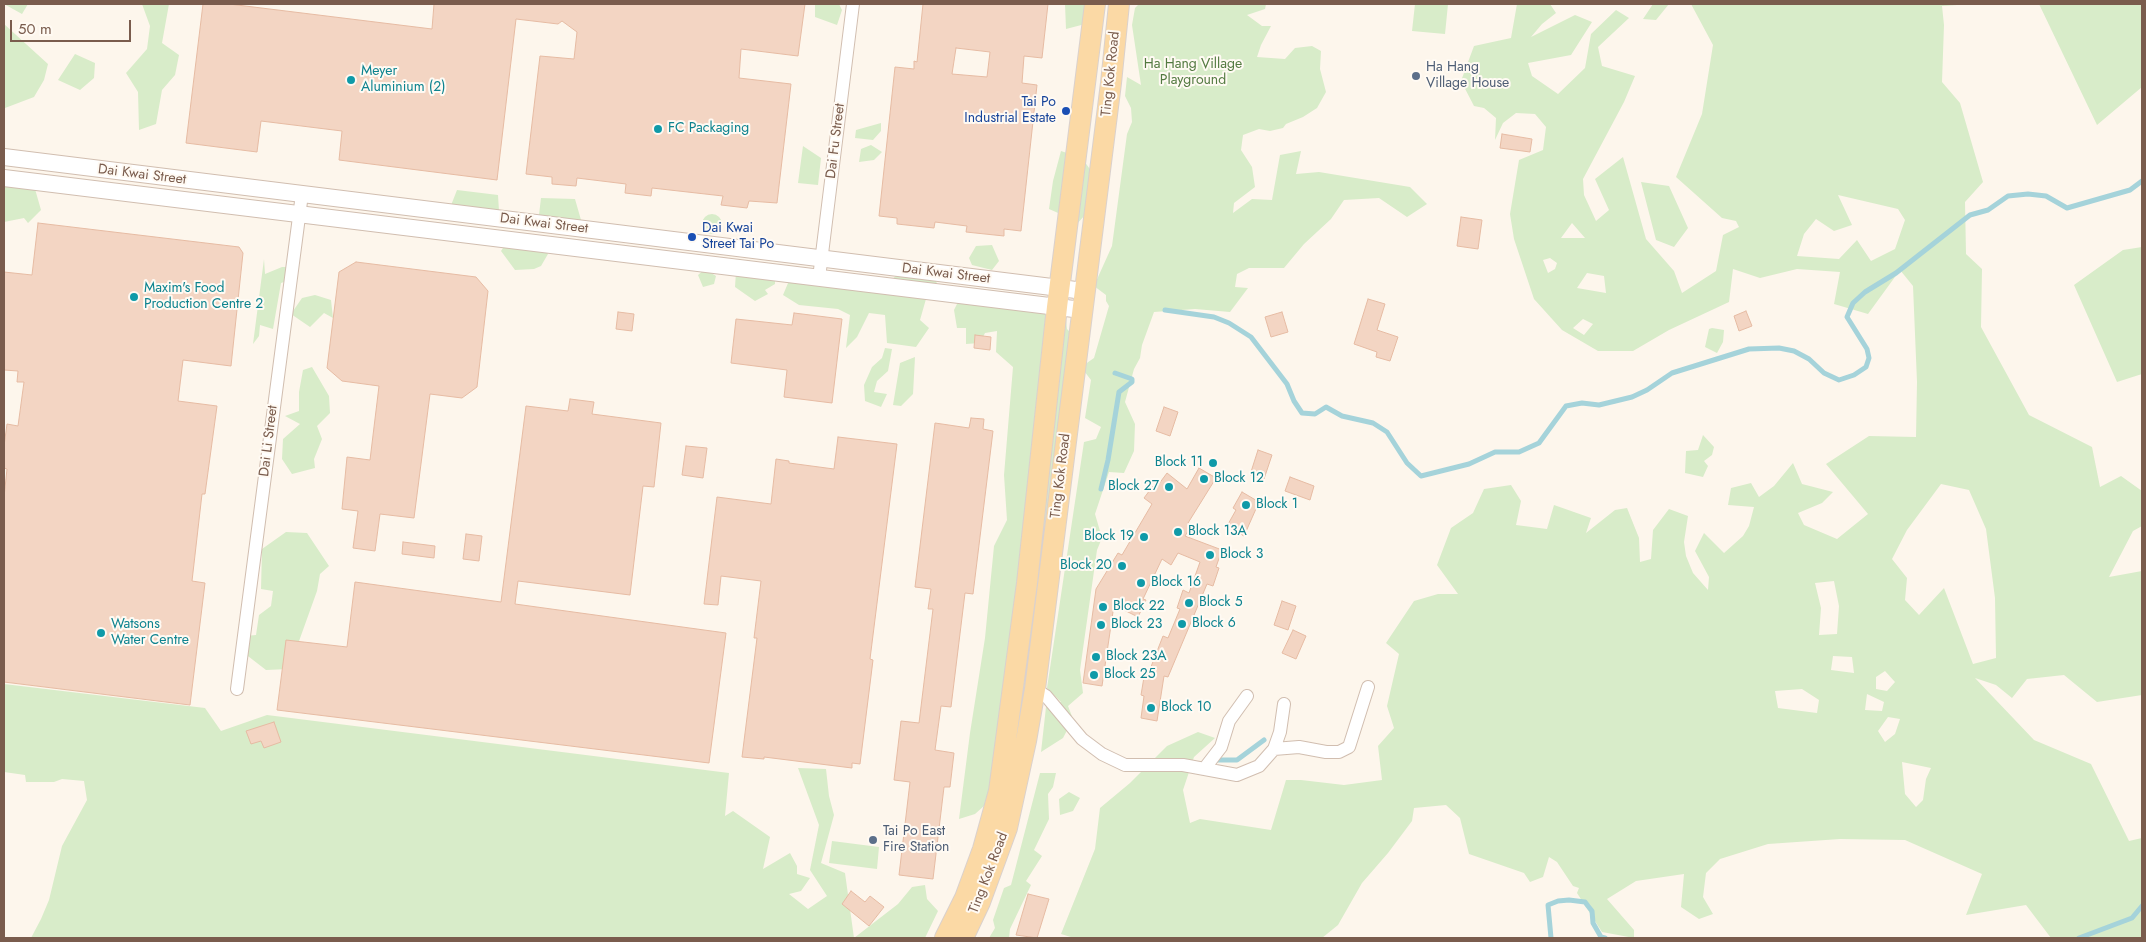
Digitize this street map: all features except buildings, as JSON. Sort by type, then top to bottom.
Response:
[{"type":"main road","name":"Ting Kok Road","points":[[945,938],[965,898],[983,849],[999,791],[1025,592],[1095,4]]},
{"type":"main road","name":"Ting Kok Road","points":[[963,938],[980,902],[1007,828],[1035,689],[1111,83],[1119,4]]},
{"type":"street","name":"Dai Fu Street","points":[[819,278],[853,4]]},
{"type":"street","name":"Dai Kwai Street","points":[[4,157],[821,258],[1083,300]]},
{"type":"street","name":"Dai Kwai Street","points":[[4,178],[819,278],[1059,297]]},
{"type":"street","name":"Dai Li Street","points":[[237,689],[302,194]]},
{"type":"street","points":[[1274,749],[1299,747],[1326,752],[1339,752],[1349,747],[1368,687]]},
{"type":"street","points":[[1035,689],[1046,696],[1082,739],[1125,765],[1183,765],[1237,775],[1259,766],[1274,749],[1280,732],[1284,704]]},
{"type":"street","points":[[1204,769],[1222,747],[1229,720],[1247,696]]},
{"type":"green space","points":[[4,4],[28,4],[22,14]]},
{"type":"green space","points":[[142,4],[169,4],[162,43],[179,55],[175,75],[162,90],[156,124],[139,130],[138,92],[126,73],[147,49],[150,26]]},
{"type":"green space","points":[[815,4],[839,4],[842,10],[837,25],[815,17]]},
{"type":"green space","points":[[1065,4],[1092,4],[1089,23],[1066,29]]},
{"type":"green space","name":"Ha Hang Village Playground","points":[[1139,4],[1266,4],[1265,9],[1247,15],[1262,26],[1271,26],[1257,57],[1285,59],[1295,48],[1312,46],[1321,51],[1320,69],[1326,92],[1317,108],[1303,117],[1286,124],[1283,128],[1270,131],[1259,129],[1243,135],[1241,150],[1252,167],[1255,187],[1234,203],[1233,213],[1252,199],[1272,200],[1280,155],[1301,151],[1296,174],[1319,172],[1410,187],[1427,204],[1407,217],[1379,198],[1344,200],[1331,219],[1304,244],[1284,268],[1249,268],[1237,274],[1235,287],[1248,288],[1230,312],[1195,309],[1154,312],[1142,345],[1140,358],[1134,369],[1125,402],[1135,424],[1134,451],[1124,473],[1109,472],[1095,514],[1102,538],[1097,550],[1080,670],[1083,693],[1068,706],[1073,719],[1063,738],[1041,752],[1046,707],[1061,702],[1047,688],[1084,442],[1096,439],[1101,427],[1085,418],[1091,380],[1081,367],[1094,358],[1109,306],[1106,301],[1106,295],[1094,286],[1112,246],[1127,134],[1132,122],[1131,108],[1125,96],[1127,77],[1141,85],[1132,25],[1135,8]]},
{"type":"green space","points":[[1415,4],[1448,4],[1445,34],[1412,31]]},
{"type":"green space","points":[[1517,4],[1550,4],[1556,13],[1542,24],[1531,37],[1575,15],[1592,22],[1571,55],[1528,63],[1532,76],[1558,94],[1585,68],[1591,34],[1616,10],[1629,18],[1598,47],[1602,66],[1635,76],[1624,102],[1583,179],[1584,195],[1596,221],[1609,210],[1595,179],[1623,157],[1646,239],[1674,271],[1682,293],[1716,271],[1723,235],[1739,227],[1736,221],[1722,218],[1676,177],[1702,114],[1713,45],[1691,4],[1972,4],[1942,6],[1944,25],[1942,82],[1960,103],[1983,182],[1965,202],[1966,254],[1982,269],[1981,327],[2029,415],[2092,447],[2100,487],[2121,476],[2142,491],[2142,526],[2133,531],[2109,577],[2142,571],[2142,695],[2097,702],[2064,675],[2027,679],[2012,698],[1996,685],[1975,678],[2034,740],[2091,764],[2129,841],[2142,838],[2142,938],[2051,938],[2026,905],[1966,915],[1982,874],[1905,840],[1840,839],[1768,844],[1720,859],[1706,873],[1703,897],[1713,914],[1699,919],[1681,907],[1684,874],[1636,881],[1607,899],[1634,930],[1634,938],[1602,932],[1577,893],[1579,888],[1573,886],[1557,862],[1549,857],[1543,877],[1530,882],[1524,873],[1469,854],[1460,818],[1446,805],[1414,808],[1412,821],[1362,883],[1338,925],[1322,938],[1074,938],[1061,934],[1095,849],[1100,808],[1130,783],[1167,746],[1198,732],[1215,738],[1194,757],[1183,790],[1190,823],[1200,819],[1271,830],[1286,780],[1344,785],[1382,780],[1378,746],[1394,728],[1387,706],[1399,654],[1386,643],[1414,601],[1438,594],[1458,594],[1437,565],[1451,528],[1473,513],[1484,489],[1511,485],[1521,501],[1516,525],[1547,529],[1554,505],[1591,518],[1586,533],[1615,510],[1627,508],[1639,538],[1640,562],[1651,559],[1653,530],[1669,509],[1688,516],[1684,542],[1686,556],[1693,573],[1708,590],[1709,577],[1695,551],[1704,533],[1724,553],[1743,536],[1749,526],[1754,507],[1728,505],[1731,488],[1751,483],[1759,497],[1774,486],[1793,463],[1802,484],[1833,492],[1822,503],[1798,513],[1804,525],[1837,539],[1868,514],[1826,464],[1869,436],[1916,437],[1917,382],[1913,286],[1900,270],[1868,314],[1834,304],[1840,272],[1797,269],[1760,278],[1733,269],[1729,302],[1669,330],[1633,351],[1598,351],[1562,330],[1534,299],[1514,239],[1510,214],[1519,160],[1543,150],[1546,127],[1535,114],[1516,113],[1503,123],[1495,140],[1496,118],[1484,108],[1474,106],[1461,81],[1474,46],[1511,38]],"holes":[[[1838,195],[1898,209],[1905,220],[1895,249],[1871,261],[1857,240],[1839,259],[1797,256],[1804,234],[1816,219],[1834,231],[1852,225]],[[1572,223],[1585,238],[1561,238]],[[1550,258],[1557,263],[1555,269],[1548,273],[1543,260]],[[1587,273],[1604,276],[1606,293],[1577,288]],[[1583,319],[1593,324],[1584,335],[1573,328]],[[1941,484],[1969,490],[1986,529],[1995,598],[1996,658],[1973,664],[1944,588],[1919,615],[1905,600],[1907,578],[1892,559],[1907,530]],[[1834,581],[1839,606],[1837,634],[1819,635],[1821,608],[1815,583]],[[1833,656],[1852,657],[1854,673],[1831,670]],[[1885,671],[1895,682],[1887,691],[1876,689],[1876,677]],[[1802,689],[1819,700],[1817,713],[1778,708],[1775,691]],[[1867,694],[1884,702],[1882,711],[1865,710]],[[1888,717],[1900,719],[1895,734],[1885,742],[1878,731]],[[1902,762],[1931,768],[1926,779],[1923,800],[1916,807],[1905,794]]]},
{"type":"green space","points":[[1653,4],[1669,4],[1656,20],[1643,19]]},
{"type":"green space","points":[[2039,4],[2142,4],[2142,87],[2097,125]]},
{"type":"green space","points":[[4,24],[48,64],[44,80],[34,97],[5,108]]},
{"type":"green space","points":[[75,54],[95,63],[94,78],[80,90],[58,80]]},
{"type":"green space","points":[[881,123],[881,131],[873,140],[855,138],[856,130]]},
{"type":"green space","points":[[871,145],[882,152],[874,160],[859,162],[861,149]]},
{"type":"green space","points":[[803,146],[821,158],[818,185],[798,183]]},
{"type":"green space","points":[[1061,151],[1082,158],[1094,175],[1086,214],[1075,226],[1065,216],[1049,209],[1053,181]]},
{"type":"green space","points":[[33,182],[41,210],[28,223],[24,218],[4,222],[4,186]]},
{"type":"green space","points":[[1641,182],[1669,186],[1688,228],[1674,247],[1656,240]]},
{"type":"green space","points":[[457,190],[498,195],[499,211],[448,213]]},
{"type":"green space","points":[[541,198],[575,199],[581,220],[566,228],[538,223]]},
{"type":"green space","points":[[712,214],[719,217],[722,224],[719,231],[712,234],[705,231],[702,224],[705,217]]},
{"type":"green space","points":[[509,239],[543,242],[548,254],[541,266],[534,269],[515,270],[501,251]]},
{"type":"green space","points":[[992,245],[999,261],[992,270],[972,265],[969,258],[976,246]]},
{"type":"green space","points":[[2142,247],[2142,374],[2117,382],[2074,285],[2123,250]]},
{"type":"green space","points":[[264,259],[265,274],[282,267],[296,267],[296,278],[281,283],[273,329],[260,325],[259,336],[253,344]]},
{"type":"green space","points":[[705,269],[716,276],[714,284],[703,287],[698,275]]},
{"type":"green space","points":[[736,272],[775,273],[775,284],[765,290],[768,294],[755,301],[735,287]]},
{"type":"green space","points":[[898,274],[934,277],[941,292],[926,299],[920,320],[929,328],[916,347],[887,343],[885,315],[869,313],[857,337],[846,348],[850,315],[838,309],[799,305],[783,295],[791,276],[890,281]]},
{"type":"green space","points":[[963,292],[1065,310],[1067,329],[1081,343],[1040,560],[1052,572],[1039,599],[1025,609],[1018,637],[1029,668],[1036,674],[1025,684],[1019,734],[993,798],[975,814],[959,819],[985,638],[994,546],[1007,520],[1004,475],[1013,367],[996,352],[997,331],[985,333],[980,343],[966,344],[966,328],[957,328],[954,310]]},
{"type":"green space","points":[[315,295],[331,300],[333,318],[324,313],[310,327],[291,314],[302,298]]},
{"type":"green space","points":[[1709,329],[1724,330],[1723,342],[1717,353],[1705,347]]},
{"type":"green space","points":[[885,348],[892,349],[888,371],[877,381],[874,392],[887,394],[881,407],[865,401],[864,385],[872,367],[882,358]]},
{"type":"green space","points":[[915,357],[913,394],[901,406],[893,405],[900,363]]},
{"type":"green space","points":[[312,367],[329,396],[330,413],[317,426],[322,439],[314,459],[315,468],[292,474],[282,459],[283,439],[300,424],[285,416],[299,411],[299,392],[303,370]]},
{"type":"green space","points":[[1703,435],[1714,447],[1712,455],[1704,461],[1708,466],[1703,477],[1685,473],[1686,451],[1698,450]]},
{"type":"green space","points":[[286,532],[307,533],[329,566],[320,574],[317,591],[289,669],[266,670],[244,653],[246,636],[256,635],[259,615],[271,606],[273,591],[261,589],[262,549]]},
{"type":"green space","points":[[4,684],[205,708],[221,731],[267,715],[729,773],[725,816],[733,811],[770,837],[763,869],[790,853],[797,866],[797,874],[810,878],[801,891],[789,894],[808,909],[827,896],[810,870],[819,825],[798,768],[826,769],[829,796],[834,815],[821,863],[845,873],[854,938],[31,938],[49,900],[62,846],[87,800],[84,781],[62,779],[54,782],[26,782],[25,775],[4,772]]},
{"type":"green space","points":[[1040,773],[1056,773],[1053,787],[1048,794],[1049,819],[1034,850],[1042,856],[1026,881],[1031,885],[1010,929],[1009,938],[989,938],[995,928],[993,920],[1004,888],[1011,885]]},
{"type":"green space","points":[[1069,792],[1080,798],[1073,811],[1060,815],[1059,799]]},
{"type":"green space","points":[[832,841],[879,847],[877,869],[829,863]]},
{"type":"green space","points":[[925,885],[927,899],[938,911],[925,938],[854,938],[898,904],[912,887]]},
{"type":"waterway","points":[[1165,310],[1214,317],[1229,323],[1251,337],[1287,384],[1294,401],[1302,413],[1315,414],[1326,407],[1342,416],[1373,423],[1387,432],[1407,463],[1421,476],[1469,464],[1495,452],[1519,452],[1539,443],[1566,406],[1582,403],[1599,405],[1632,397],[1647,390],[1672,373],[1749,349],[1779,348],[1794,351],[1809,359],[1824,373],[1839,380],[1854,375],[1866,367],[1869,358],[1867,349],[1847,317],[1853,303],[1865,292],[1896,273],[1970,215],[1988,210],[2008,196],[2028,194],[2046,196],[2067,208],[2130,190],[2142,181]]},
{"type":"waterway","points":[[1101,489],[1108,460],[1119,392],[1132,382],[1132,379],[1115,373]]},
{"type":"waterway","points":[[1213,760],[1237,760],[1264,740]]},
{"type":"waterway","points":[[1551,938],[1548,905],[1558,901],[1569,900],[1585,902],[1592,911],[1593,923],[1601,937],[1605,938]]},
{"type":"waterway","points":[[2079,938],[2132,918],[2142,906]]},
{"type":"place","name":"Ha Hang Village House","points":[[1416,76]]},
{"type":"place","name":"Meyer Aluminium (2)","points":[[351,80]]},
{"type":"place","name":"Tai Po Industrial Estate","points":[[1066,111]]},
{"type":"place","name":"FC Packaging","points":[[658,129]]},
{"type":"place","name":"Dai Kwai Street Tai Po","points":[[692,237]]},
{"type":"place","name":"Maxim's Food Production Centre 2","points":[[134,297]]},
{"type":"place","name":"Block 11","points":[[1213,463]]},
{"type":"place","name":"Block 12","points":[[1204,479]]},
{"type":"place","name":"Block 27","points":[[1169,487]]},
{"type":"place","name":"Block 1","points":[[1246,505]]},
{"type":"place","name":"Block 13A","points":[[1178,532]]},
{"type":"place","name":"Block 19","points":[[1144,537]]},
{"type":"place","name":"Block 3","points":[[1210,555]]},
{"type":"place","name":"Block 20","points":[[1122,566]]},
{"type":"place","name":"Block 16","points":[[1141,583]]},
{"type":"place","name":"Block 5","points":[[1189,603]]},
{"type":"place","name":"Block 22","points":[[1103,607]]},
{"type":"place","name":"Block 6","points":[[1182,624]]},
{"type":"place","name":"Block 23","points":[[1101,625]]},
{"type":"place","name":"Watsons Water Centre","points":[[101,633]]},
{"type":"place","name":"Block 23A","points":[[1096,657]]},
{"type":"place","name":"Block 25","points":[[1094,675]]},
{"type":"place","name":"Block 10","points":[[1151,708]]},
{"type":"place","name":"Tai Po East Fire Station","points":[[873,840]]}]
